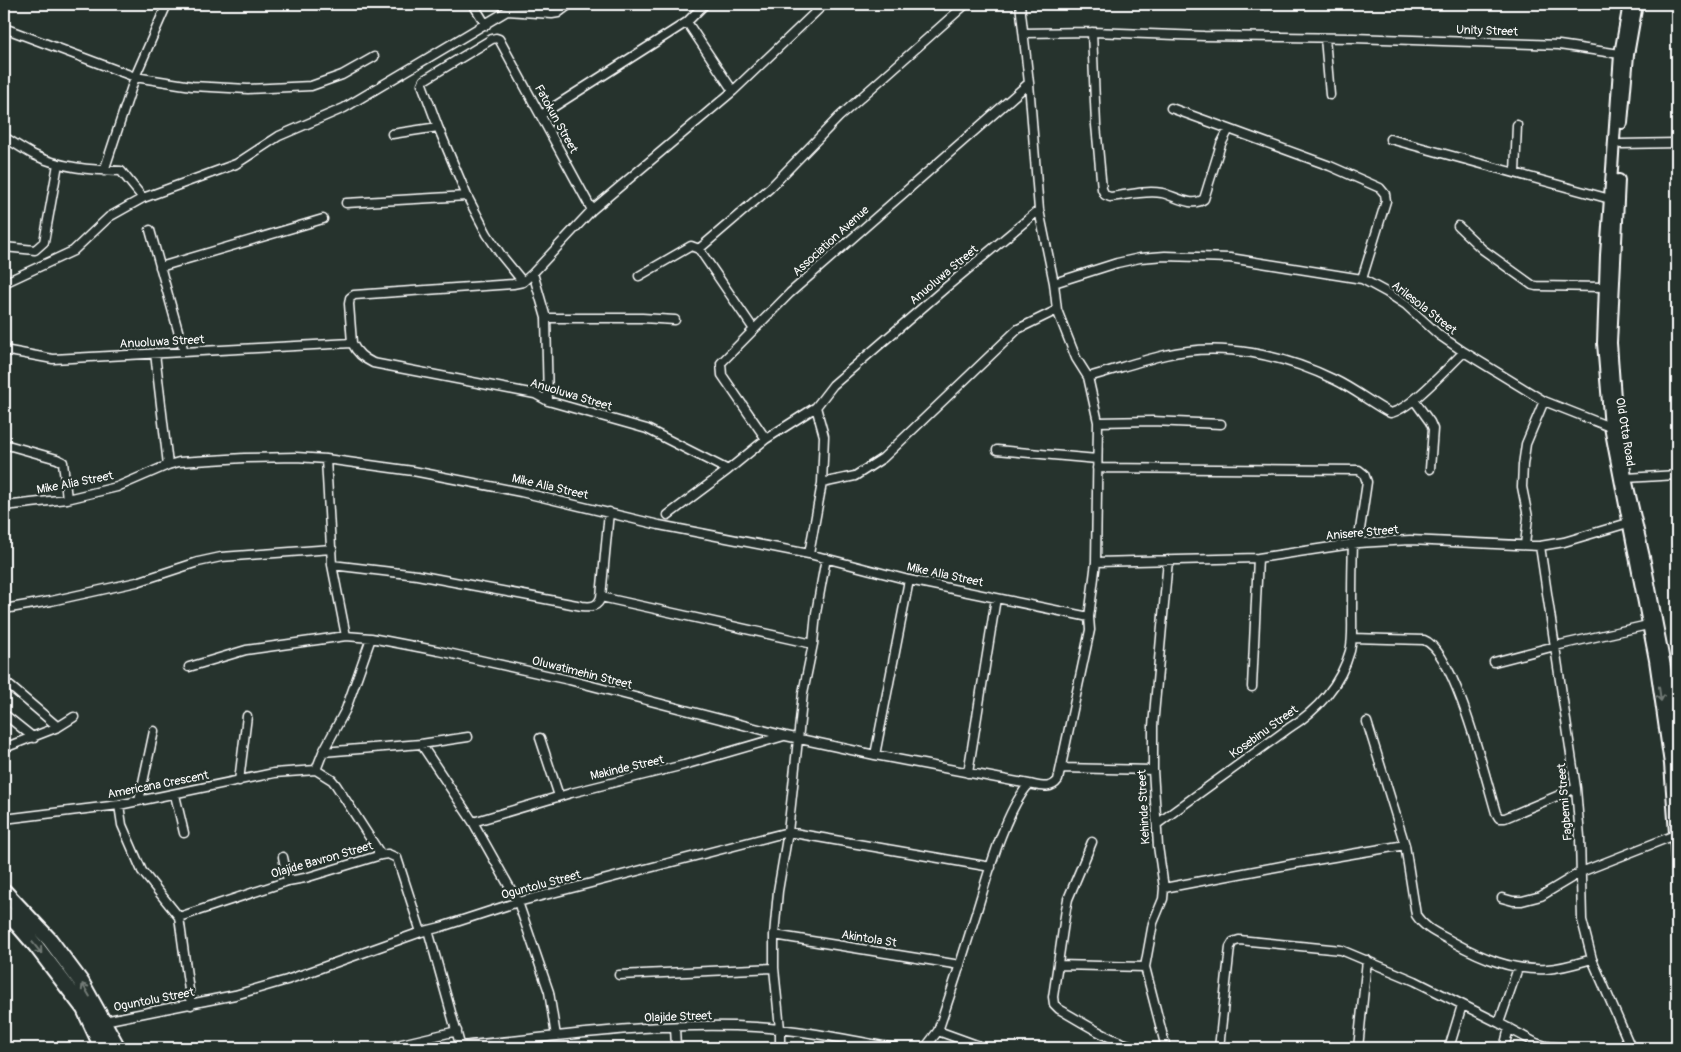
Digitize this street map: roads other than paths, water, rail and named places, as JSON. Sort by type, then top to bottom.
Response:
[{"type":"highway","points":[[4,891],[33,921],[68,963],[82,983],[118,1048]]},
{"type":"highway","points":[[4,912],[36,946],[84,1009],[102,1048]]},
{"type":"street","points":[[104,171],[134,76],[167,4]]},
{"type":"street","points":[[473,4],[486,25]]},
{"type":"street","points":[[4,283],[73,251],[109,217],[142,198],[236,164],[279,136],[344,108],[507,12],[552,14],[558,13],[570,4]]},
{"type":"street","points":[[541,115],[687,22],[705,4]]},
{"type":"street","points":[[352,343],[349,304],[350,298],[354,295],[523,282],[592,210],[733,91],[824,4]]},
{"type":"street","points":[[699,249],[770,188],[840,117],[966,4]]},
{"type":"street","points":[[1020,4],[1029,82],[1039,210],[1054,283],[1057,310],[1076,358],[1088,377],[1098,422],[1096,562],[1089,617],[1090,630],[1061,768],[1153,770]]},
{"type":"street","name":"Old Otta Road","points":[[1629,4],[1620,54],[1603,343],[1610,427],[1648,625],[1659,659],[1677,753]]},
{"type":"street","name":"Old Otta Road","points":[[1637,4],[1628,55],[1621,144],[1611,343],[1615,398],[1626,478],[1644,557],[1659,659],[1670,764],[1677,861]]},
{"type":"street","points":[[687,22],[733,91]]},
{"type":"street","points":[[4,28],[134,76],[192,86],[248,89],[311,86],[342,75],[374,57]]},
{"type":"street","points":[[1092,32],[1096,125],[1102,189],[1105,195],[1110,197],[1155,192],[1194,203],[1200,202],[1204,199],[1221,144],[1229,129]]},
{"type":"street","name":"Unity Street","points":[[1024,33],[1092,32],[1559,45],[1620,54]]},
{"type":"street","name":"Fatokun Street","points":[[438,126],[422,84],[424,80],[496,38],[499,40],[541,115],[592,210]]},
{"type":"street","points":[[1325,38],[1330,95]]},
{"type":"street","name":"Association Avenue","points":[[766,439],[722,375],[721,363],[753,328],[790,293],[1029,82]]},
{"type":"street","points":[[1170,108],[1330,166],[1380,188],[1386,194],[1386,200],[1362,279]]},
{"type":"street","points":[[1515,173],[1516,124]]},
{"type":"street","points":[[392,134],[438,126],[467,196],[501,255],[523,282]]},
{"type":"street","points":[[4,137],[35,155],[58,164],[83,169],[121,171],[142,198]]},
{"type":"street","points":[[1390,139],[1610,199]]},
{"type":"street","points":[[1621,144],[1677,143]]},
{"type":"street","points":[[4,247],[35,250],[44,242],[58,164]]},
{"type":"street","points":[[346,203],[467,196]]},
{"type":"street","name":"Anuoluwa Street","points":[[4,350],[53,359],[352,343],[356,351],[363,358],[373,364],[534,394],[548,400],[647,429],[728,470],[766,439],[816,406],[841,379],[944,289],[1039,210]]},
{"type":"street","points":[[160,267],[323,219]]},
{"type":"street","points":[[1458,226],[1482,249],[1532,285],[1605,287]]},
{"type":"street","points":[[150,230],[184,352]]},
{"type":"street","points":[[639,276],[691,246],[699,249],[753,328]]},
{"type":"street","name":"Arilesola Street","points":[[1054,283],[1117,263],[1140,258],[1165,256],[1230,258],[1362,279],[1406,305],[1439,335],[1464,352],[1544,401],[1610,427]]},
{"type":"street","points":[[533,273],[546,318],[548,400]]},
{"type":"street","points":[[822,484],[854,476],[883,458],[1018,329],[1057,310]]},
{"type":"street","points":[[546,318],[675,320]]},
{"type":"street","points":[[1088,377],[1184,351],[1242,352],[1266,355],[1314,370],[1337,381],[1390,413],[1397,412],[1414,400],[1464,352]]},
{"type":"street","points":[[155,353],[168,464]]},
{"type":"street","points":[[1414,400],[1433,429],[1430,469]]},
{"type":"street","points":[[1525,545],[1528,517],[1522,487],[1523,465],[1526,444],[1544,401]]},
{"type":"street","points":[[809,554],[822,484],[824,436],[816,406]]},
{"type":"street","points":[[1098,422],[1152,421],[1221,424]]},
{"type":"street","points":[[4,444],[63,462],[67,499]]},
{"type":"street","points":[[997,450],[1097,459]]},
{"type":"street","name":"Mike Alia Street","points":[[4,506],[67,499],[117,487],[168,464],[179,462],[244,458],[326,459],[413,471],[520,492],[659,525],[809,554],[909,580],[1089,617]]},
{"type":"street","points":[[326,459],[332,565],[346,636]]},
{"type":"street","name":"Kosebinu Street","points":[[1097,468],[1359,470],[1364,474],[1367,482],[1355,543],[1352,638],[1350,650],[1341,674],[1319,704],[1303,718],[1157,824]]},
{"type":"street","points":[[668,515],[728,470]]},
{"type":"street","points":[[1626,478],[1677,475]]},
{"type":"street","points":[[332,565],[417,575],[593,607],[600,602],[602,597],[609,512]]},
{"type":"street","name":"Anisere Street","points":[[1096,562],[1258,558],[1355,543],[1410,540],[1540,546],[1564,542],[1628,523]]},
{"type":"street","name":"Fagbemi Street","points":[[1540,546],[1576,788],[1582,920],[1592,959],[1631,1048]]},
{"type":"street","points":[[4,609],[138,582],[198,562],[221,557],[332,549]]},
{"type":"street","points":[[780,1048],[774,968],[774,935],[778,891],[788,832],[803,693],[813,644],[816,613],[826,558]]},
{"type":"street","points":[[1252,688],[1258,558]]},
{"type":"street","name":"Kehinde Street","points":[[1166,1047],[1145,967],[1153,924],[1163,900],[1164,888],[1158,846],[1153,770],[1153,726],[1168,560]]},
{"type":"street","points":[[875,755],[909,580]]},
{"type":"street","points":[[602,597],[813,644]]},
{"type":"street","points":[[968,773],[996,598]]},
{"type":"street","points":[[1494,662],[1648,625]]},
{"type":"street","name":"Oluwatimehin Street","points":[[189,667],[246,650],[346,636],[371,638],[569,680],[786,736],[968,773],[1048,787],[1055,784],[1058,780],[1061,768]]},
{"type":"street","points":[[371,638],[346,709],[323,752],[316,770],[332,780],[336,785],[381,855]]},
{"type":"street","points":[[1352,638],[1424,640],[1433,645],[1461,696],[1499,818],[1505,818],[1576,788]]},
{"type":"street","points":[[4,680],[58,727]]},
{"type":"street","points":[[4,714],[34,738]]},
{"type":"street","points":[[239,781],[247,716]]},
{"type":"street","points":[[4,748],[34,738],[74,717]]},
{"type":"street","points":[[1367,722],[1405,845],[1416,915],[1421,922],[1427,928],[1468,950],[1495,962],[1518,968],[1548,969],[1592,959]]},
{"type":"street","points":[[139,801],[154,731]]},
{"type":"street","name":"Makinde Street","points":[[473,822],[559,796],[684,765],[786,736]]},
{"type":"street","points":[[323,752],[421,744],[468,737]]},
{"type":"street","points":[[540,738],[559,796]]},
{"type":"street","points":[[421,744],[473,822],[518,902],[549,992],[556,1036]]},
{"type":"street","name":"Americana Crescent","points":[[4,819],[119,806],[274,773],[316,770]]},
{"type":"street","points":[[925,1048],[938,1031],[991,867],[1013,807],[1029,784]]},
{"type":"street","points":[[176,795],[184,833]]},
{"type":"street","points":[[119,806],[122,825],[142,871],[179,917],[191,1004]]},
{"type":"street","name":"Oguntolu Street","points":[[104,1021],[235,995],[287,980],[424,931],[518,902],[788,832],[991,867]]},
{"type":"street","points":[[1502,898],[1522,901],[1541,896],[1581,872],[1675,834]]},
{"type":"street","points":[[1092,842],[1068,899],[1053,997],[1054,1004],[1059,1009],[1132,1046],[1140,1048],[1166,1047]]},
{"type":"street","points":[[1164,888],[1405,845]]},
{"type":"street","name":"Olajide Bavron Street","points":[[179,917],[288,881],[305,878],[381,855],[393,855],[397,858],[411,907],[424,931]]},
{"type":"street","points":[[283,857],[288,881]]},
{"type":"street","points":[[424,931],[461,1047]]},
{"type":"street","name":"Akintola St","points":[[774,935],[960,965]]},
{"type":"street","points":[[1219,1048],[1230,946],[1233,942],[1239,940],[1331,948],[1367,960],[1415,981],[1536,1043],[1567,1048]]},
{"type":"street","points":[[1358,1048],[1367,960]]},
{"type":"street","points":[[1058,965],[1145,967]]},
{"type":"street","points":[[619,975],[774,968]]},
{"type":"street","points":[[1499,1023],[1518,968]]},
{"type":"street","points":[[1449,1048],[1462,1005]]},
{"type":"street","points":[[675,1026],[676,1048]]},
{"type":"street","name":"Olajide Street","points":[[461,1047],[556,1036],[675,1026],[780,1029],[896,1048]]},
{"type":"street","points":[[1504,1048],[1508,1028]]},
{"type":"street","points":[[384,1048],[457,1031]]},
{"type":"street","points":[[938,1031],[985,1048]]}]
